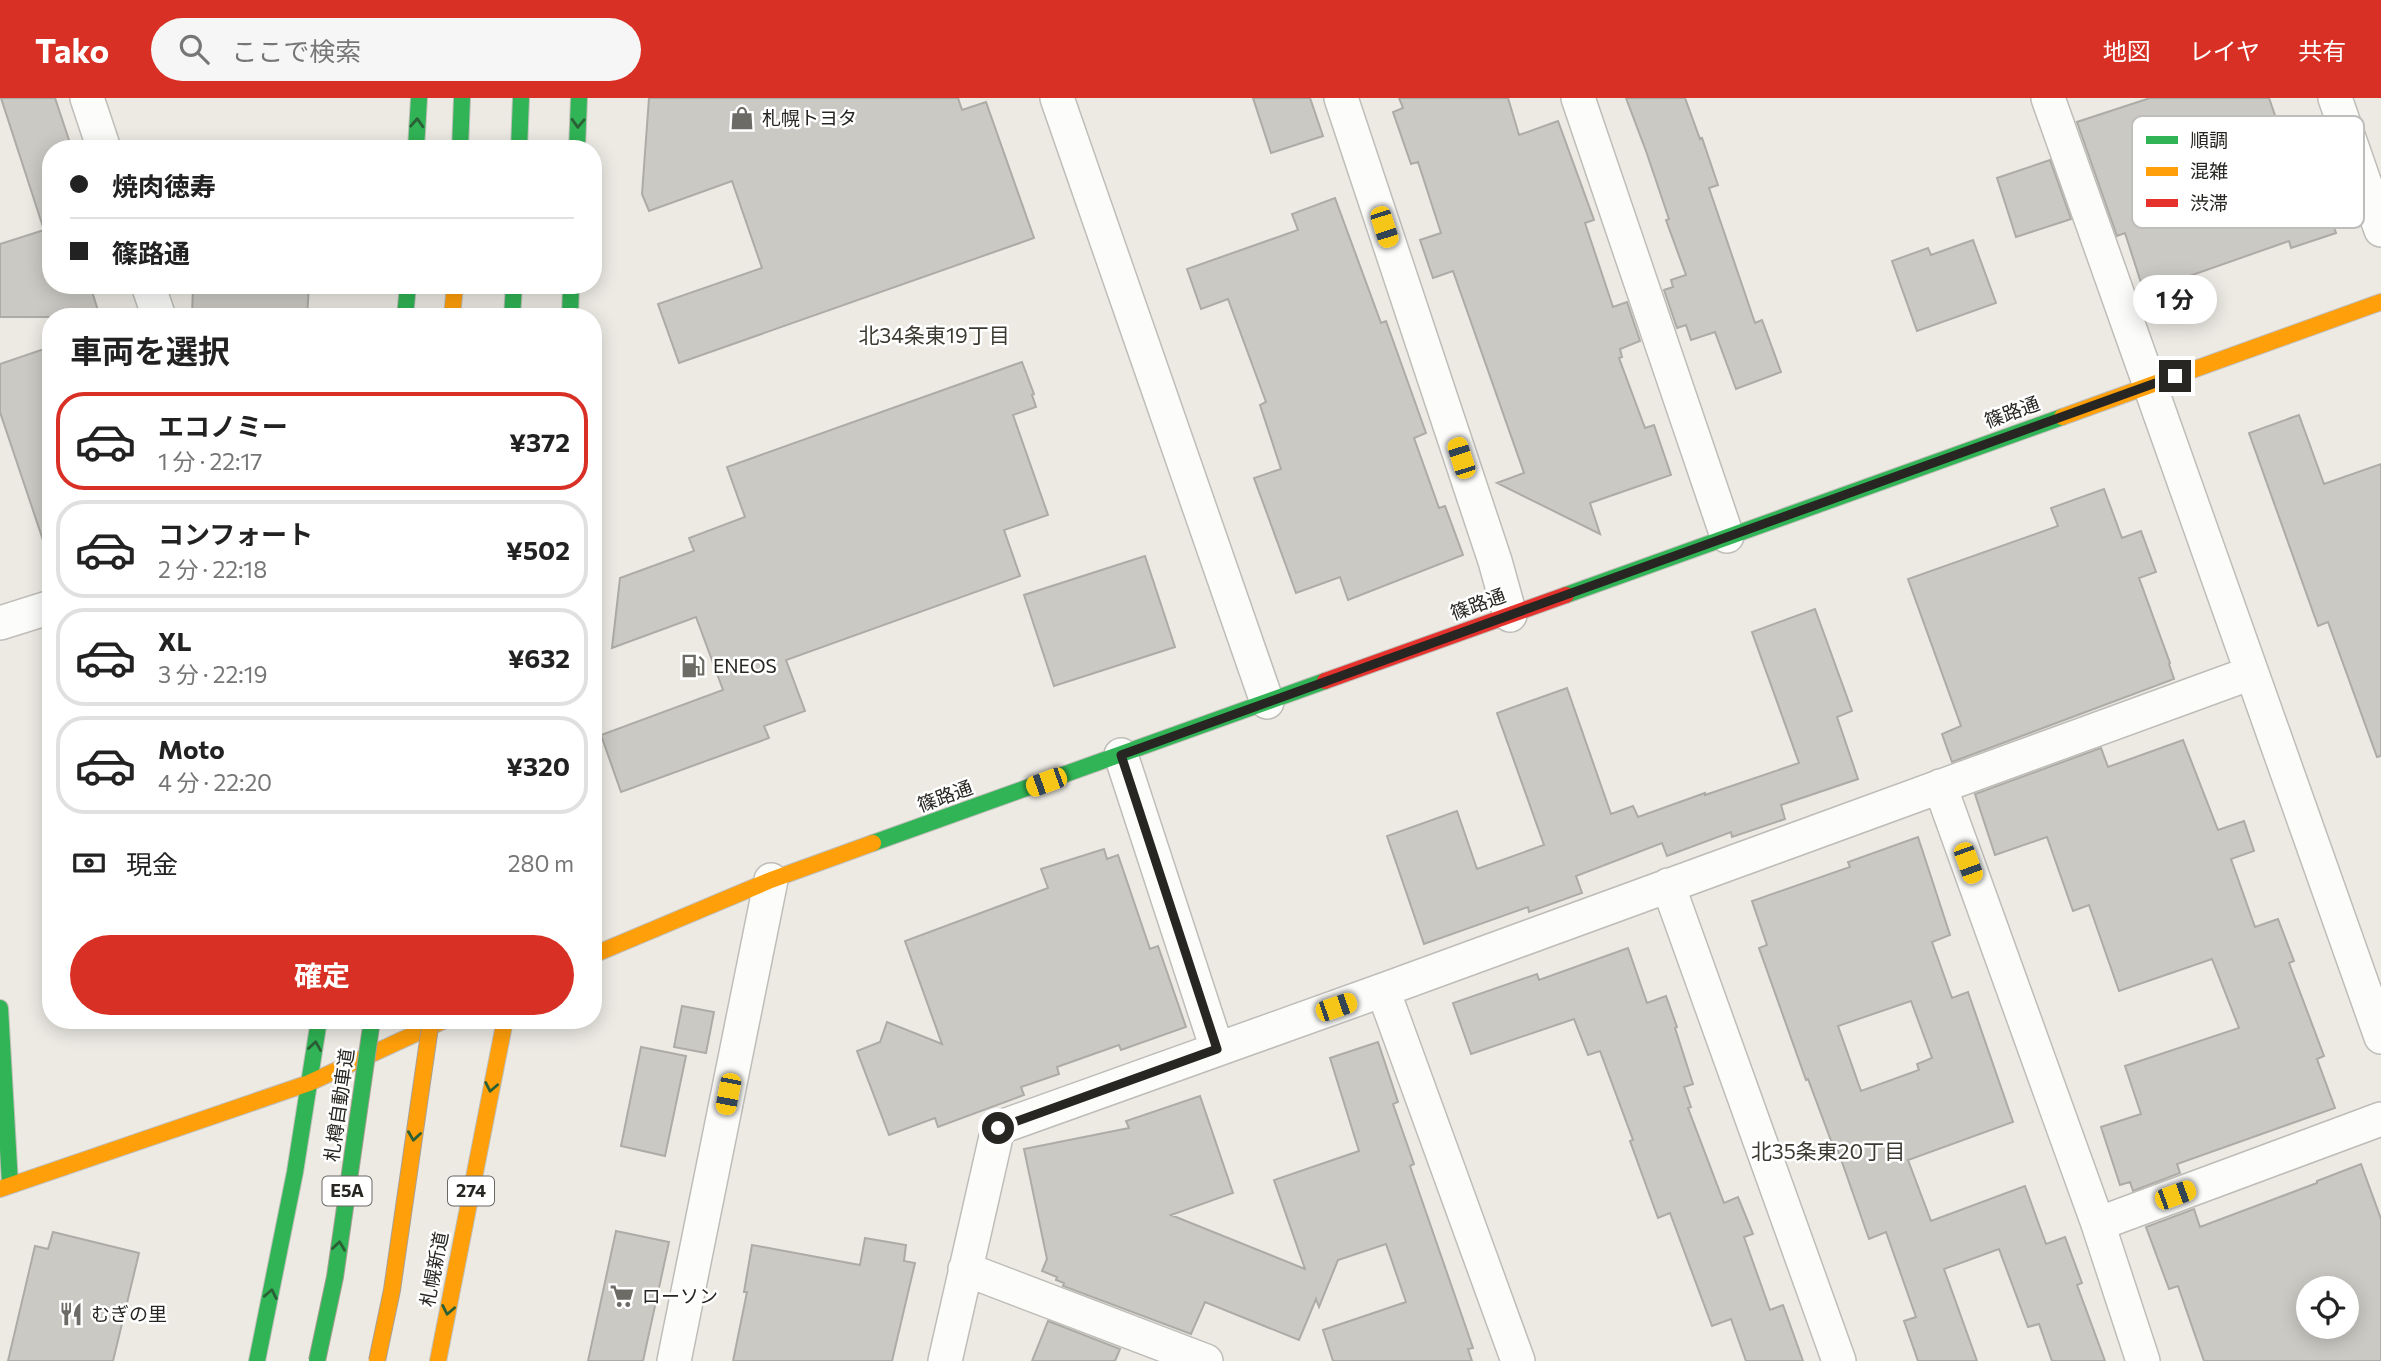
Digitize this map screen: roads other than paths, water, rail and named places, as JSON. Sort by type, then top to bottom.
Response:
[{"type":"main road","points":[[417,140],[419,98]]},
{"type":"main road","points":[[460,140],[462,98]]},
{"type":"main road","points":[[519,140],[521,98]]},
{"type":"main road","points":[[577,140],[579,98]]},
{"type":"main road","name":"篠路通","points":[[602,951],[771,880],[2381,302]]},
{"type":"main road","points":[[0,1008],[5,1186],[309,1083],[426,1029]]},
{"type":"main road","points":[[257,1361],[295,1172],[318,1029]]},
{"type":"main road","name":"札樽自動車道","points":[[317,1361],[335,1276],[371,1029]]},
{"type":"main road","points":[[377,1361],[392,1290],[430,1029]]},
{"type":"main road","name":"札幌新道","points":[[438,1361],[503,1029]]},
{"type":"street","points":[[87,98],[101,140]]},
{"type":"street","points":[[1057,98],[1267,702]]},
{"type":"street","points":[[1341,98],[1495,561],[1510,615]]},
{"type":"street","points":[[1578,98],[1727,536]]},
{"type":"street","points":[[2048,98],[2381,1037]]},
{"type":"street","points":[[2335,98],[2341,116]]},
{"type":"street","points":[[2364,181],[2381,230]]},
{"type":"street","points":[[0,624],[42,610]]},
{"type":"street","points":[[944,1361],[998,1128],[2251,673]]},
{"type":"street","points":[[1121,755],[1217,1049]]},
{"type":"street","points":[[1940,786],[2098,1224],[2143,1361]]},
{"type":"street","points":[[674,1361],[771,880]]},
{"type":"street","points":[[1668,885],[1839,1361]]},
{"type":"street","points":[[1383,990],[1518,1361]]},
{"type":"street","points":[[2098,1224],[2381,1119]]},
{"type":"street","points":[[965,1269],[1206,1361]]},
{"type":"place","name":"札幌トヨタ","points":[[742,118]]},
{"type":"place","name":"ENEOS","points":[[693,666]]},
{"type":"place","name":"ローソン","points":[[622,1296]]},
{"type":"place","name":"むぎの里","points":[[71,1314]]},
{"type":"district","name":"北34条東19丁目","points":[[934,336]]},
{"type":"district","name":"北35条東20丁目","points":[[1828,1152]]}]
